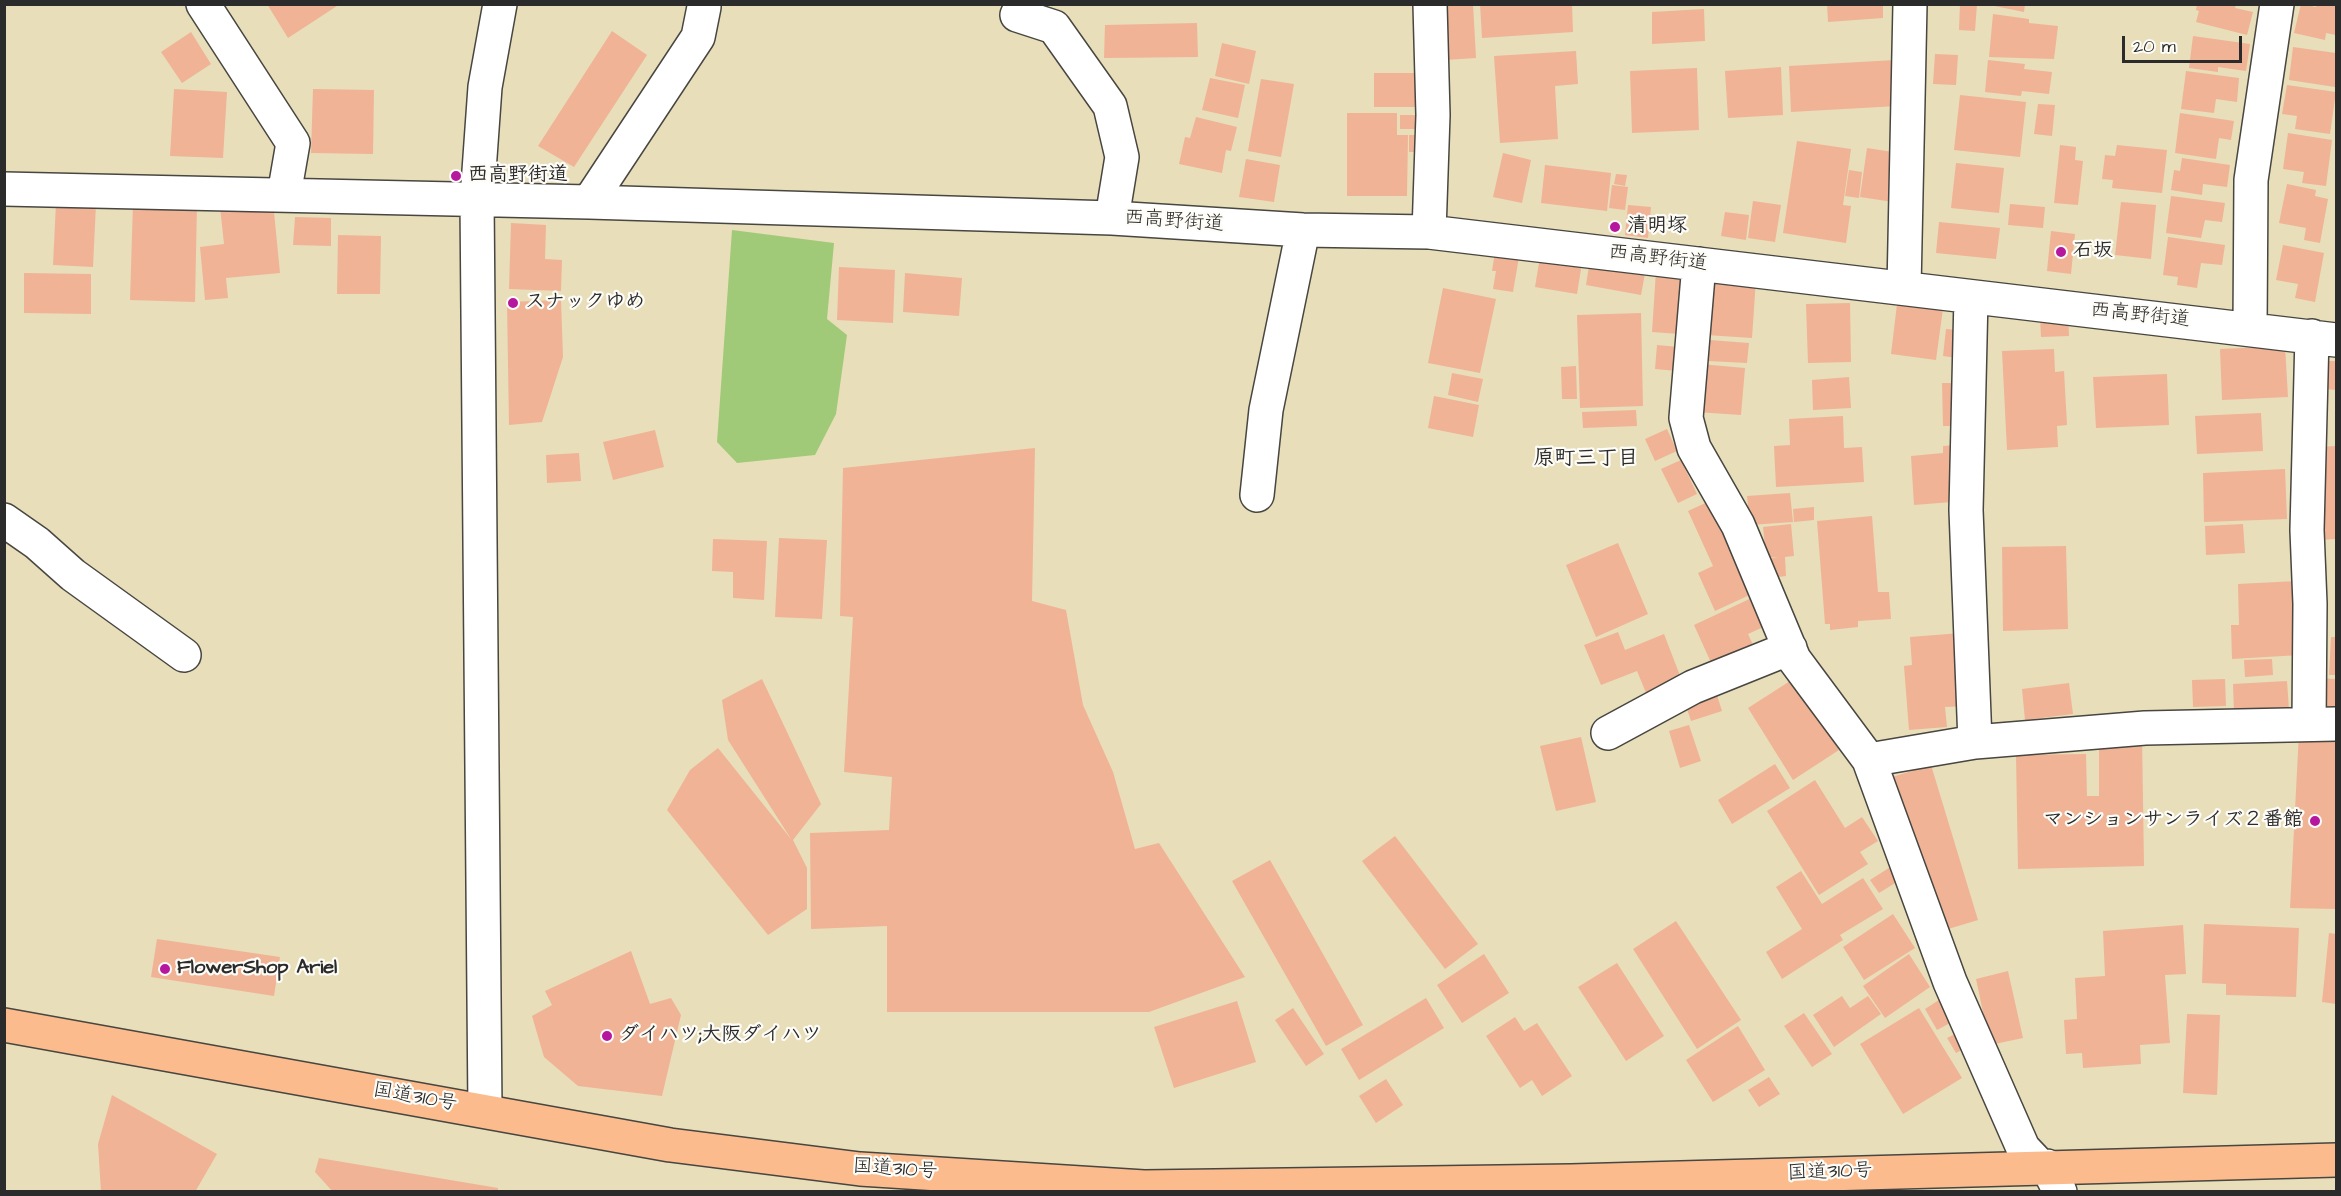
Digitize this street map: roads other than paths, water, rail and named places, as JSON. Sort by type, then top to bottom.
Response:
[{"type":"highway","name":"国道310号","points":[[4,1025],[670,1145],[860,1169],[1119,1188],[1631,1185],[2049,1175],[2337,1160]]},
{"type":"street","points":[[203,4],[293,143],[284,195]]},
{"type":"street","points":[[485,1110],[477,200],[485,87],[500,4]]},
{"type":"street","points":[[1429,232],[1433,114],[1430,4]]},
{"type":"street","points":[[1904,288],[1910,4]]},
{"type":"street","points":[[2250,328],[2251,180],[2277,4]]},
{"type":"street","points":[[589,202],[698,37],[704,7]]},
{"type":"street","points":[[1017,15],[1054,27],[1110,106],[1122,157],[1112,218]]},
{"type":"street","name":"西高野街道","points":[[4,189],[589,202],[1112,218],[1303,230],[1429,232],[2325,338]]},
{"type":"street","points":[[1257,495],[1266,411],[1303,230]]},
{"type":"street","points":[[1699,264],[1686,418],[1694,448],[1738,525],[1794,659],[1869,760],[1950,982],[2023,1148],[2049,1175]]},
{"type":"street","points":[[1971,297],[1966,510],[1975,742]]},
{"type":"street","points":[[1869,760],[1975,742],[2145,728],[2323,724],[2310,604],[2307,530],[2325,338]]},
{"type":"street","points":[[4,520],[37,543],[73,575],[184,655]]},
{"type":"street","points":[[1608,733],[1693,687],[1790,648]]},
{"type":"place","name":"西高野街道","points":[[456,176]]},
{"type":"place","name":"清明塚","points":[[1615,227]]},
{"type":"place","name":"石坂","points":[[2061,252]]},
{"type":"place","name":"スナックゆめ","points":[[513,303]]},
{"type":"place","name":"マンションサンライズ２番館","points":[[2315,821]]},
{"type":"place","name":"FlowerShop Ariel","points":[[165,969]]},
{"type":"place","name":"ダイハツ;大阪ダイハツ","points":[[607,1036]]},
{"type":"district","name":"原町三丁目","points":[[1586,460]]}]
